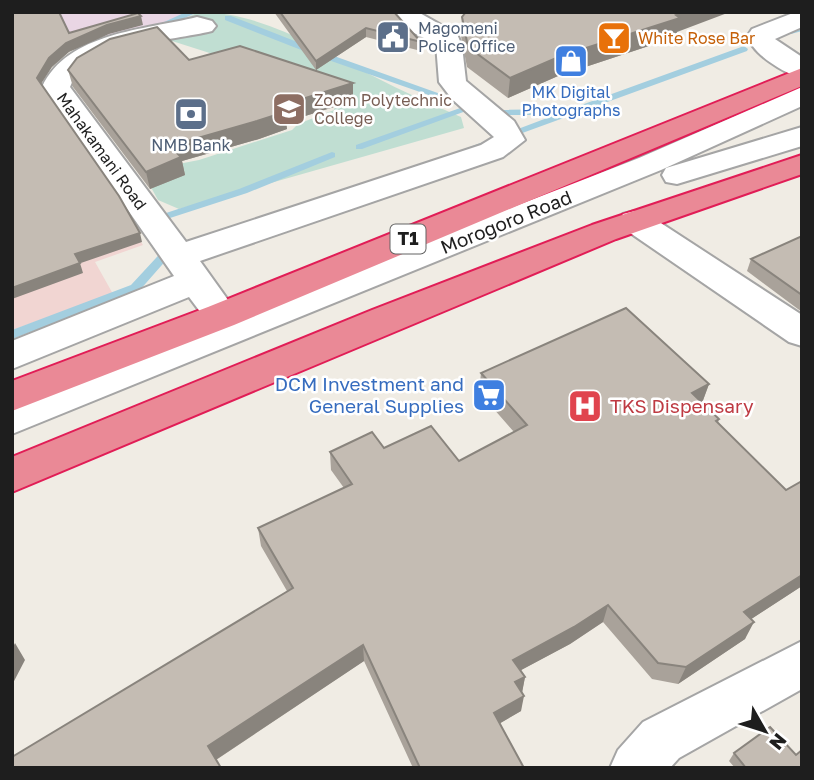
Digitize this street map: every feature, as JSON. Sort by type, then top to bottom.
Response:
[{"type":"highway","name":"Morogoro Road","points":[[12,397],[221,316],[802,76]]},
{"type":"highway","points":[[12,475],[385,319],[635,221],[802,164]]},
{"type":"street","points":[[12,356],[186,269],[492,151],[510,141],[507,129],[454,86],[448,61],[452,49],[449,40],[415,24],[402,12]]},
{"type":"street","points":[[802,18],[761,35],[762,42],[802,70]]},
{"type":"street","name":"Mahakamani Road","points":[[203,26],[197,25],[93,52],[73,62],[62,72],[56,87],[221,316]]},
{"type":"street","name":"Morogoro Road","points":[[12,419],[650,164],[802,95]]},
{"type":"street","name":"Morogoro Road","points":[[12,444],[374,293],[662,179],[802,136]]},
{"type":"street","points":[[635,221],[802,333]]},
{"type":"street","points":[[636,768],[661,740],[802,663]]},
{"type":"shaded area","points":[[55,12],[192,13],[189,17],[127,38],[70,50]]},
{"type":"shaded area","points":[[41,84],[143,245],[95,262],[113,294],[12,330],[12,92]]},
{"type":"green space","points":[[199,12],[245,18],[289,34],[461,117],[464,128],[179,209],[158,200],[142,171],[199,160],[292,130],[298,124],[334,110],[339,94],[150,34]]},
{"type":"building","points":[[12,12],[59,12],[69,33],[138,13],[141,16],[107,25],[66,43],[49,58],[37,78],[119,196],[140,233],[75,254],[80,263],[12,288]]},
{"type":"building","points":[[280,12],[394,12],[421,42],[366,28],[316,61]]},
{"type":"building","points":[[466,12],[684,12],[676,15],[680,18],[561,56],[510,78],[468,47],[462,17]]},
{"type":"building","points":[[157,27],[189,60],[240,46],[353,83],[280,106],[285,112],[170,146],[181,157],[146,172],[68,70],[77,58],[110,39]]},
{"type":"building","points":[[802,236],[802,295],[751,259]]},
{"type":"building","points":[[626,308],[709,384],[692,393],[719,419],[716,421],[786,490],[802,481],[802,575],[744,612],[754,622],[686,667],[658,663],[608,605],[513,660],[525,677],[515,682],[524,696],[494,713],[524,768],[420,768],[363,645],[208,746],[221,768],[12,768],[12,757],[293,588],[258,528],[352,484],[330,452],[372,432],[384,448],[431,426],[459,461],[527,425],[481,373]]},
{"type":"building","points":[[770,727],[796,755],[802,750],[802,768],[746,768],[734,753]]},
{"type":"waterway","points":[[155,28],[194,12]]},
{"type":"waterway","points":[[228,18],[317,53],[472,107],[359,147]]},
{"type":"waterway","points":[[791,32],[802,28]]},
{"type":"waterway","points":[[448,157],[744,49]]},
{"type":"waterway","points":[[489,112],[558,112]]},
{"type":"waterway","points":[[170,227],[164,217],[243,191],[332,155]]},
{"type":"waterway","points":[[12,335],[135,288],[172,247]]},
{"type":"place","name":"Magomeni Police Office","points":[[393,37]]},
{"type":"place","name":"White Rose Bar","points":[[614,38]]},
{"type":"place","name":"MK Digital Photographs","points":[[571,61]]},
{"type":"place","name":"Zoom Polytechnic College","points":[[289,109]]},
{"type":"place","name":"NMB Bank","points":[[191,114]]},
{"type":"place","name":"DCM Investment and General Supplies","points":[[489,395]]},
{"type":"place","name":"TKS Dispensary","points":[[585,406]]}]
